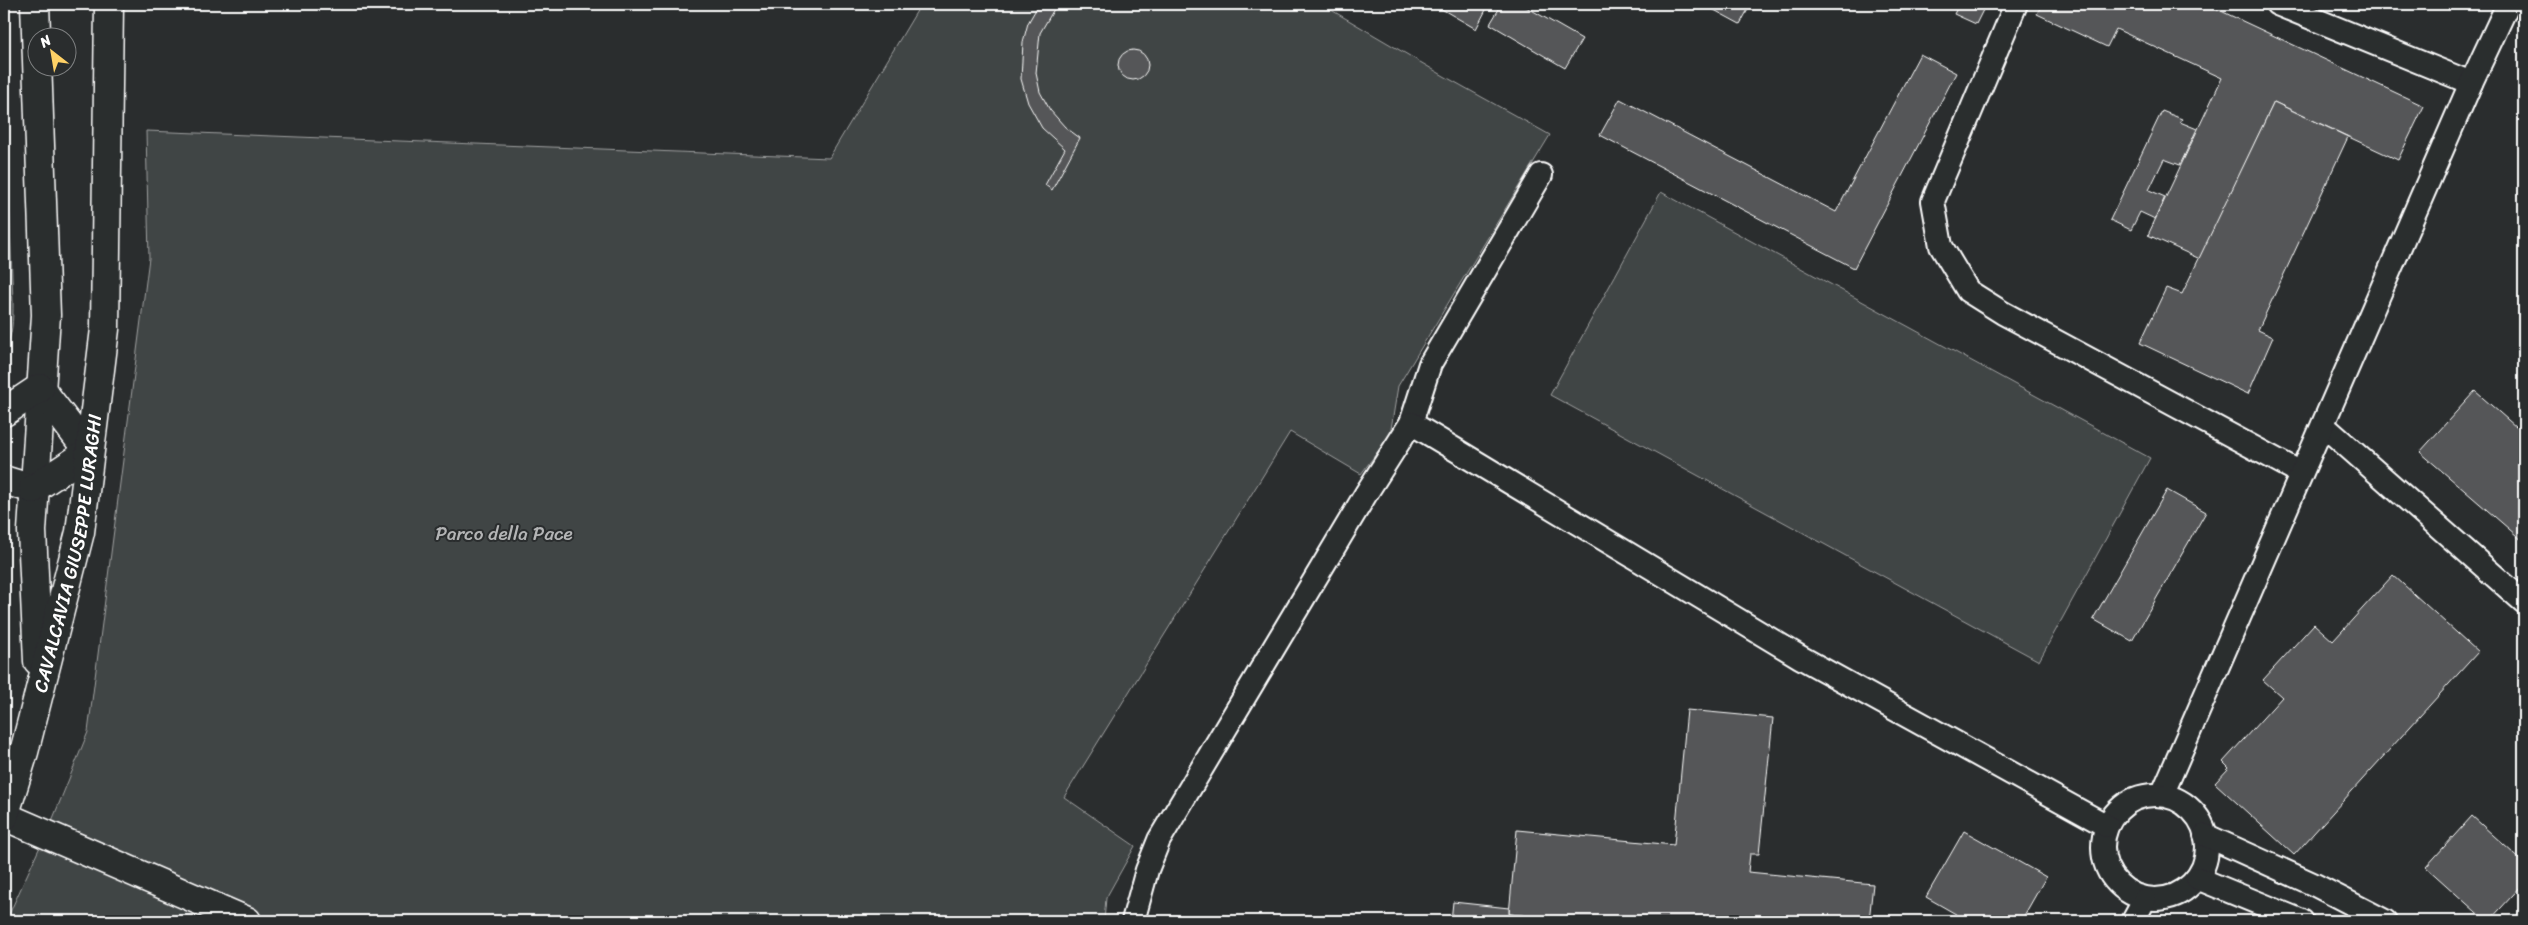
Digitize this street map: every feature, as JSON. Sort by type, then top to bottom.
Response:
[{"type":"street","name":"CAVALCAVIA GIUSEPPE LURAGHI","points":[[35,4],[46,315],[33,489],[32,531],[40,687]]},
{"type":"street","name":"CAVALCAVIA GIUSEPPE LURAGHI","points":[[40,687],[80,532],[106,329],[109,4]]},
{"type":"street","points":[[4,412],[40,388],[89,452],[33,489],[4,480]]},
{"type":"street","points":[[40,687],[24,752],[4,816],[247,921]]},
{"type":"lane","points":[[2016,4],[1933,201],[1941,246],[1968,291],[2003,313],[2302,473]]},
{"type":"lane","points":[[2277,4],[2471,83]]},
{"type":"lane","points":[[2162,795],[2471,83],[2508,4]]},
{"type":"lane","points":[[1133,921],[1147,870],[1159,840],[1367,492],[1411,423],[1430,364],[1541,175]]},
{"type":"lane","points":[[1411,423],[1800,657],[2107,826]]},
{"type":"lane","points":[[2322,425],[2524,602]]},
{"type":"lane","points":[[2147,795],[2162,795],[2179,800],[2192,810],[2203,826],[2207,843],[2205,862],[2197,878],[2180,892],[2158,899],[2145,900],[2125,890],[2113,878],[2106,864],[2102,847],[2107,826],[2116,812],[2131,800],[2147,795]]},
{"type":"lane","points":[[2205,835],[2315,885],[2385,921]]},
{"type":"lane","points":[[2197,878],[2302,921]]},
{"type":"lane","points":[[2133,921],[2145,900]]},
{"type":"green space","name":"Parco della Pace","points":[[921,4],[1321,4],[1550,135],[1398,386],[1390,435],[1361,474],[1290,432],[1064,797],[1135,846],[1106,898],[1104,921],[6,921],[54,816],[88,732],[149,258],[146,131],[829,158]]},
{"type":"green space","points":[[4,69],[13,321],[11,334],[4,351]]},
{"type":"green space","points":[[1661,192],[2150,458],[2039,661],[1550,395]]},
{"type":"building","points":[[1039,4],[1057,4],[1040,33],[1036,73],[1040,92],[1050,110],[1065,127],[1080,138],[1052,190],[1045,185],[1065,149],[1042,128],[1028,103],[1021,79],[1023,42],[1028,23]]},
{"type":"building","points":[[1433,4],[1489,4],[1476,29]]},
{"type":"building","points":[[1502,4],[1521,4],[1582,39],[1565,68],[1490,24]]},
{"type":"building","points":[[1703,4],[1751,4],[1740,24]]},
{"type":"building","points":[[1959,4],[1986,4],[1976,24],[1954,14]]},
{"type":"building","points":[[2042,4],[2206,4],[2424,106],[2398,160],[2274,102],[2200,259],[2148,235],[2222,78],[2116,29],[2107,47],[2037,14]]},
{"type":"building","points":[[1133,50],[1139,51],[1147,59],[1147,71],[1139,79],[1133,80],[1127,79],[1119,71],[1118,65],[1119,59],[1127,51]]},
{"type":"building","points":[[1920,54],[1956,73],[1854,268],[1600,135],[1620,99],[1836,212]]},
{"type":"building","points":[[2274,102],[2348,137],[2258,330],[2273,337],[2248,394],[2140,343],[2166,288],[2182,294]]},
{"type":"building","points":[[2162,111],[2182,119],[2180,122],[2197,129],[2180,165],[2164,159],[2149,190],[2165,197],[2155,219],[2140,212],[2131,230],[2110,220]]},
{"type":"building","points":[[2475,391],[2524,434],[2524,542],[2420,452]]},
{"type":"building","points":[[2167,490],[2206,512],[2132,641],[2093,619]]},
{"type":"building","points":[[2393,575],[2478,652],[2294,855],[2215,783],[2229,768],[2223,762],[2282,697],[2263,680],[2314,624],[2333,641]]},
{"type":"building","points":[[1687,710],[1773,718],[1759,854],[1750,854],[1748,872],[1873,884],[1869,921],[1584,921],[1509,914],[1517,830],[1674,845]]},
{"type":"building","points":[[2472,816],[2524,863],[2524,883],[2489,921],[2486,921],[2426,867]]},
{"type":"building","points":[[1964,831],[2046,877],[2021,921],[1968,921],[1926,897]]},
{"type":"building","points":[[1453,902],[1509,908],[1509,914],[1584,921],[1451,921]]}]
